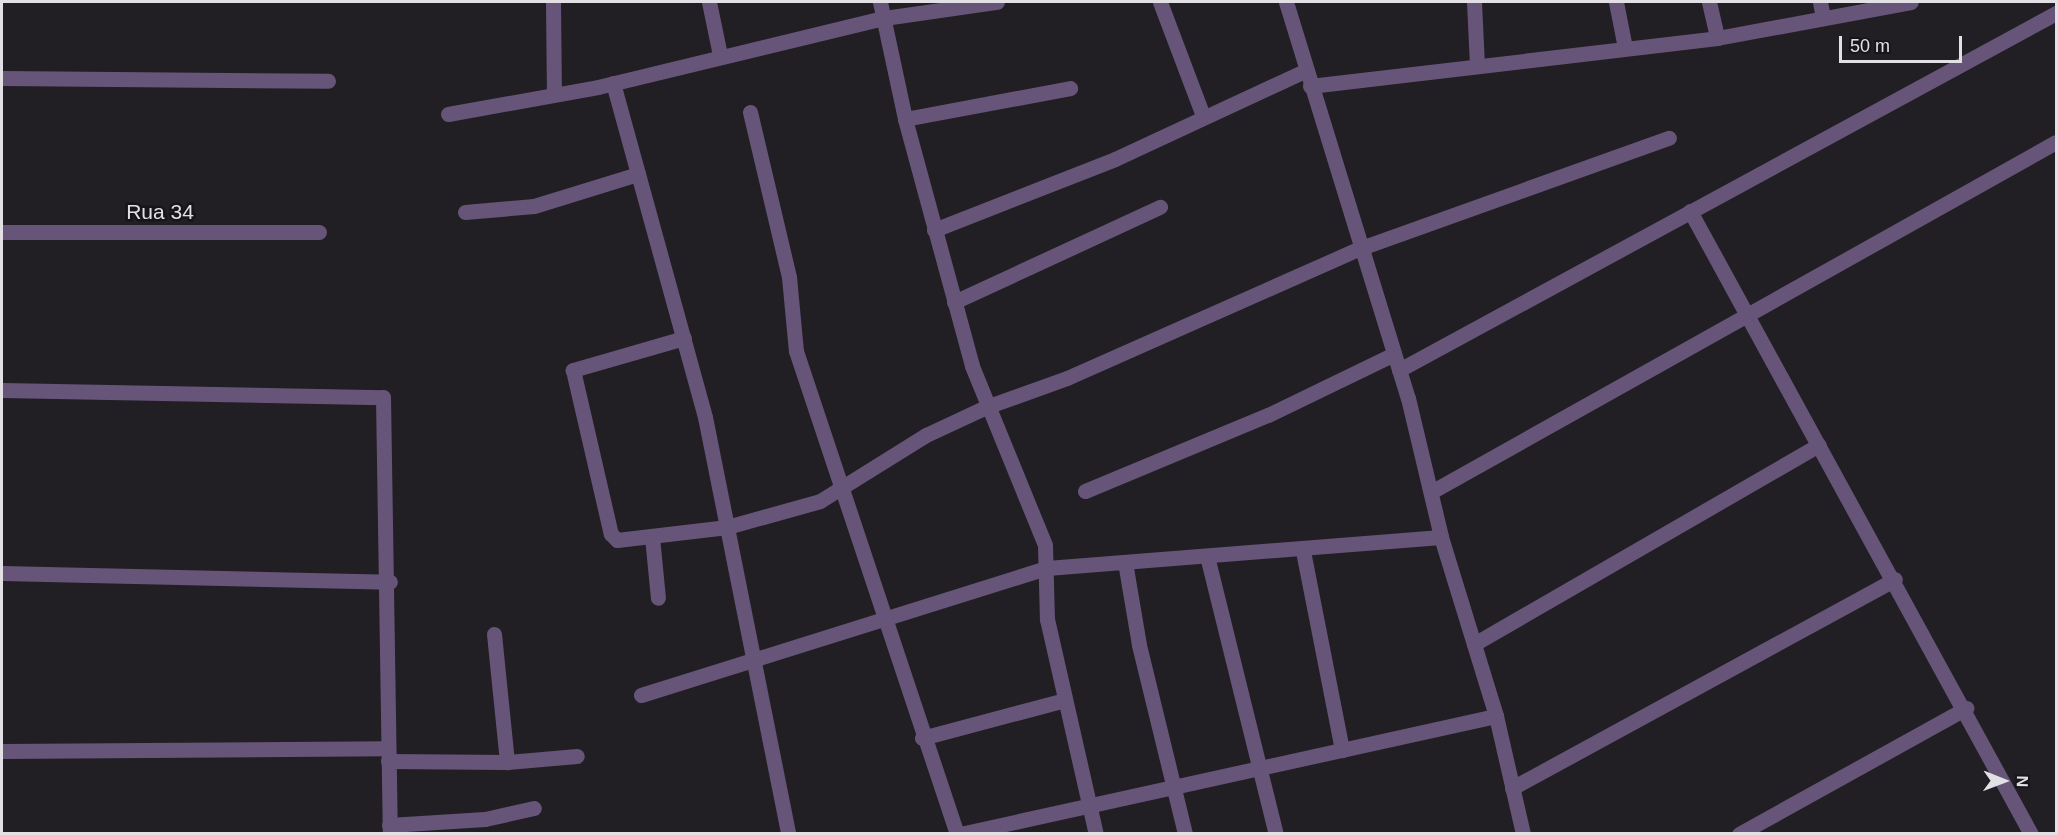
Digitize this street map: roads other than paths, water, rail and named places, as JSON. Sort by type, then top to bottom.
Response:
[{"type":"street","points":[[553,2],[554,92]]},
{"type":"street","points":[[709,2],[720,55]]},
{"type":"street","points":[[880,2],[905,119],[954,302],[986,407],[1042,536],[1047,568],[1044,602],[1096,834]]},
{"type":"street","points":[[448,114],[554,92],[613,83],[720,55],[884,18],[997,2]]},
{"type":"street","points":[[1160,2],[1203,116]]},
{"type":"street","points":[[1286,2],[1307,79],[1400,370],[1441,537],[1496,716],[1523,834]]},
{"type":"street","points":[[1474,2],[1477,66]]},
{"type":"street","points":[[1616,2],[1625,48]]},
{"type":"street","points":[[1709,2],[1717,38]]},
{"type":"street","points":[[1820,2],[1823,18]]},
{"type":"street","points":[[934,230],[1114,159],[1203,116],[1307,79],[1477,66],[1717,38],[1823,18],[1866,5],[1911,2]]},
{"type":"street","points":[[1400,370],[2056,13]]},
{"type":"street","points":[[2,78],[328,81]]},
{"type":"street","points":[[613,83],[684,338],[727,527],[788,834]]},
{"type":"street","points":[[905,119],[1070,88]]},
{"type":"street","points":[[750,112],[788,269],[796,351],[843,486],[883,620],[922,738],[958,834],[1496,716]]},
{"type":"street","points":[[684,338],[582,363],[572,374],[592,436],[611,534],[621,540],[727,527],[808,506],[926,435],[986,407],[1067,378],[1361,248],[1669,138]]},
{"type":"street","points":[[1431,492],[1745,313],[2056,142]]},
{"type":"street","points":[[465,212],[534,206],[638,174]]},
{"type":"street","points":[[954,302],[1160,207]]},
{"type":"street","points":[[1690,211],[1966,708],[2031,834]]},
{"type":"street","name":"Rua 34","points":[[2,232],[319,232]]},
{"type":"street","points":[[1085,491],[1268,415],[1394,354]]},
{"type":"street","points":[[2,390],[383,397],[390,582],[389,829],[485,819],[534,808]]},
{"type":"street","points":[[1474,644],[1819,445]]},
{"type":"street","points":[[652,537],[658,598]]},
{"type":"street","points":[[641,695],[753,662],[1047,568],[1303,550],[1441,537]]},
{"type":"street","points":[[1303,550],[1342,750]]},
{"type":"street","points":[[1207,556],[1276,834]]},
{"type":"street","points":[[1125,562],[1185,834]]},
{"type":"street","points":[[2,573],[390,582]]},
{"type":"street","points":[[1512,788],[1894,579]]},
{"type":"street","points":[[494,634],[507,762]]},
{"type":"street","points":[[922,738],[1065,700]]},
{"type":"street","points":[[1739,834],[1966,708]]},
{"type":"street","points":[[2,751],[388,755],[507,762],[577,756]]}]
